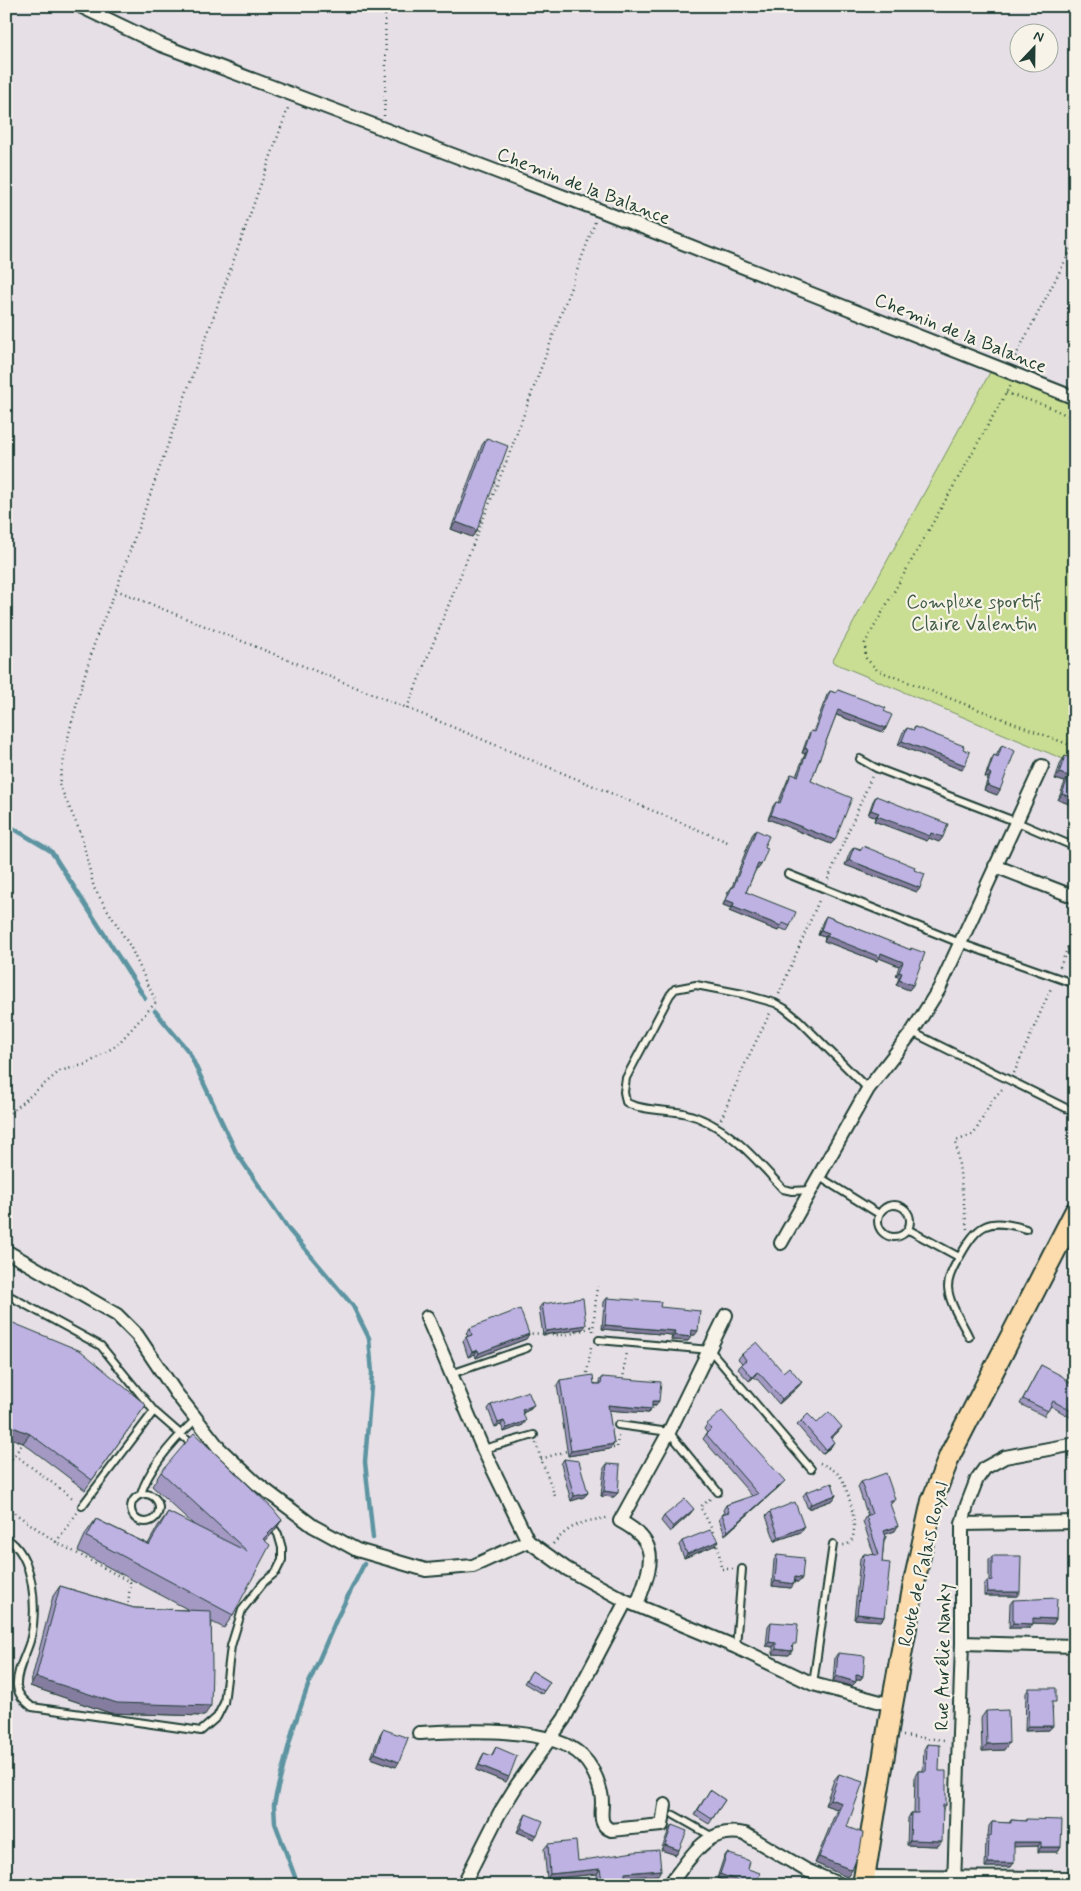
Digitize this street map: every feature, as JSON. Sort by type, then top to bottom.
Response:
[{"type":"main road","name":"Route de Palais Royal","points":[[864,1881],[892,1705],[915,1578],[932,1502],[950,1455],[1075,1212]]},
{"type":"street","name":"Chemin de la Balance","points":[[80,6],[161,45],[600,210],[1075,398]]},
{"type":"street","points":[[781,1243],[868,1089],[912,1032],[939,989],[1042,766]]},
{"type":"street","points":[[995,866],[1075,897]]},
{"type":"street","points":[[6,1251],[118,1315],[137,1335],[176,1393],[218,1448],[256,1483],[313,1526],[357,1550],[426,1570],[473,1566],[528,1540]]},
{"type":"street","points":[[463,1885],[499,1814],[551,1738],[632,1603],[650,1567],[650,1554],[646,1540],[634,1529],[620,1521],[669,1432],[726,1315]]},
{"type":"street","points":[[427,1317],[483,1449],[528,1540],[544,1554],[588,1582],[632,1603],[736,1647],[813,1684],[892,1705]]},
{"type":"street","name":"Rue Aurélie Nanky","points":[[954,1882],[962,1643],[962,1524],[977,1479],[985,1468],[1005,1457],[1075,1444]]},
{"type":"street","points":[[962,1524],[1075,1522]]},
{"type":"street","points":[[962,1643],[1075,1646]]},
{"type":"street","points":[[419,1733],[482,1730],[551,1738],[578,1753],[593,1771],[602,1795],[602,1822],[606,1828],[611,1830],[662,1825],[665,1805]]},
{"type":"street","points":[[668,1885],[701,1844],[723,1832],[734,1831],[745,1834],[806,1870],[841,1885]]},
{"type":"street","points":[[864,1881],[954,1882],[1075,1878]]},
{"type":"lane","points":[[860,759],[876,768],[1017,822],[1075,847]]},
{"type":"lane","points":[[788,874],[960,942],[1075,984]]},
{"type":"lane","points":[[810,1190],[792,1191],[784,1188],[733,1137],[718,1127],[684,1113],[630,1105],[624,1097],[626,1078],[667,1000],[675,989],[696,986],[743,994],[775,1003],[799,1020],[868,1089]]},
{"type":"lane","points":[[912,1032],[1068,1109]]},
{"type":"lane","points":[[818,1176],[879,1214]]},
{"type":"lane","points":[[894,1205],[902,1207],[909,1213],[911,1222],[908,1230],[903,1236],[894,1238],[886,1236],[880,1230],[879,1214],[885,1208],[894,1205]]},
{"type":"lane","points":[[969,1337],[952,1300],[948,1286],[959,1257],[976,1231],[985,1226],[1005,1223],[1026,1229]]},
{"type":"lane","points":[[908,1230],[959,1257]]},
{"type":"lane","points":[[6,1294],[101,1346],[154,1411],[201,1452]]},
{"type":"lane","points":[[595,1340],[710,1350],[811,1469]]},
{"type":"lane","points":[[451,1374],[526,1348]]},
{"type":"lane","points":[[82,1506],[154,1411]]},
{"type":"lane","points":[[141,1494],[153,1496],[158,1500],[159,1513],[149,1521],[137,1520],[131,1509],[132,1502],[135,1497],[141,1494],[152,1472],[181,1434],[196,1420]]},
{"type":"lane","points":[[618,1425],[669,1432],[718,1492]]},
{"type":"lane","points":[[483,1449],[534,1434]]},
{"type":"lane","points":[[6,1538],[22,1557],[33,1582],[34,1612],[30,1640],[19,1673],[17,1686],[21,1698],[32,1707],[201,1730],[217,1716],[224,1703],[231,1646],[242,1610],[264,1582],[276,1572],[282,1560],[282,1548],[278,1534],[263,1514]]},
{"type":"lane","points":[[813,1684],[833,1544]]},
{"type":"lane","points":[[736,1647],[742,1569]]},
{"type":"lane","points":[[674,1815],[714,1837]]},
{"type":"path","points":[[383,128],[386,72],[386,6]]},
{"type":"path","points":[[6,1116],[60,1070],[87,1064],[117,1045],[156,1002],[130,946],[94,888],[81,834],[59,784],[69,733],[98,635],[116,590],[292,94]]},
{"type":"path","points":[[407,708],[507,460],[600,210]]},
{"type":"path","points":[[1008,371],[1075,242]]},
{"type":"path","points":[[1075,419],[1047,406],[1006,393],[865,643],[866,658],[877,670],[1075,747]]},
{"type":"path","points":[[116,590],[407,708],[730,843]]},
{"type":"path","points":[[718,1127],[744,1066],[775,1003],[876,768]]},
{"type":"path","points":[[592,1332],[598,1286]]},
{"type":"path","points":[[526,1348],[524,1339],[527,1334],[557,1336],[575,1333],[593,1326]]},
{"type":"path","points":[[586,1374],[595,1340]]},
{"type":"path","points":[[622,1388],[626,1342]]},
{"type":"path","points":[[607,1448],[617,1448],[618,1425]]},
{"type":"path","points":[[534,1434],[540,1459],[555,1496]]},
{"type":"path","points":[[6,1467],[24,1443]]},
{"type":"path","points":[[540,1459],[574,1449]]},
{"type":"path","points":[[15,1455],[82,1506],[56,1542]]},
{"type":"path","points":[[811,1469],[820,1463],[838,1474],[846,1485],[854,1533],[851,1542],[846,1545],[833,1544]]},
{"type":"path","points":[[718,1492],[700,1507],[713,1530],[719,1549],[721,1569],[742,1569]]},
{"type":"path","points":[[6,1507],[56,1542],[130,1582],[128,1609]]},
{"type":"path","points":[[544,1554],[566,1530],[577,1524],[605,1518],[620,1521]]},
{"type":"path","points":[[887,1735],[959,1741]]},
{"type":"green space","name":"Complexe sportif Claire Valentin","points":[[994,365],[1075,398],[1075,764],[832,662]]},
{"type":"building","points":[[487,438],[508,446],[477,530],[456,522]]},
{"type":"building","points":[[838,690],[886,708],[884,711],[892,715],[886,728],[838,710],[811,781],[852,798],[835,840],[771,815],[776,802],[780,803],[791,774],[798,776],[808,749],[805,748],[811,731],[815,732],[830,691],[836,693]]},
{"type":"building","points":[[915,727],[964,746],[963,749],[970,752],[965,765],[902,741],[907,728],[914,730]]},
{"type":"building","points":[[1002,745],[1015,751],[1000,790],[987,785],[991,774],[988,772],[994,755],[998,757]]},
{"type":"building","points":[[1065,756],[1075,759],[1075,798],[1062,794],[1069,776],[1059,773]]},
{"type":"building","points":[[876,796],[948,824],[943,837],[931,833],[930,836],[877,816],[879,813],[871,810]]},
{"type":"building","points":[[756,830],[769,836],[764,847],[768,848],[761,865],[758,864],[746,892],[796,912],[790,926],[783,923],[781,926],[733,907],[734,903],[726,900],[733,888]]},
{"type":"building","points":[[863,846],[915,867],[914,870],[925,874],[920,888],[849,860],[854,847],[861,850]]},
{"type":"building","points":[[826,916],[911,950],[911,948],[925,953],[913,985],[899,980],[902,973],[899,972],[903,962],[881,953],[880,957],[827,936],[829,933],[821,930]]},
{"type":"building","points":[[583,1298],[586,1325],[546,1331],[542,1304]]},
{"type":"building","points":[[607,1298],[661,1302],[660,1307],[700,1311],[698,1331],[692,1330],[691,1337],[674,1335],[675,1331],[605,1325]]},
{"type":"building","points":[[520,1309],[529,1334],[479,1353],[478,1350],[472,1352],[466,1337],[472,1335],[470,1328]]},
{"type":"building","points":[[6,1320],[81,1351],[146,1405],[92,1480],[30,1434],[6,1424]]},
{"type":"building","points":[[757,1342],[783,1372],[789,1367],[802,1382],[782,1399],[760,1374],[757,1372],[752,1377],[741,1364],[746,1360],[742,1354]]},
{"type":"building","points":[[1041,1365],[1062,1376],[1070,1383],[1073,1377],[1075,1378],[1075,1413],[1053,1401],[1048,1411],[1023,1399]]},
{"type":"building","points":[[593,1375],[594,1384],[601,1384],[602,1377],[661,1382],[659,1401],[652,1401],[652,1409],[608,1405],[614,1444],[571,1451],[560,1380]]},
{"type":"building","points":[[528,1391],[534,1405],[522,1410],[526,1421],[507,1428],[504,1421],[498,1423],[491,1405]]},
{"type":"building","points":[[722,1411],[785,1481],[728,1531],[722,1514],[729,1512],[726,1505],[758,1494],[706,1434],[711,1429],[707,1424]]},
{"type":"building","points":[[829,1412],[842,1427],[830,1437],[834,1442],[826,1450],[801,1421],[808,1414],[817,1423]]},
{"type":"building","points":[[194,1433],[282,1520],[263,1539],[270,1545],[233,1615],[87,1537],[96,1519],[149,1545],[168,1512],[248,1552],[161,1472]]},
{"type":"building","points":[[564,1459],[579,1461],[588,1493],[574,1496]]},
{"type":"building","points":[[607,1464],[620,1465],[618,1493],[604,1491]]},
{"type":"building","points":[[886,1473],[895,1499],[889,1501],[898,1526],[884,1531],[886,1537],[884,1538],[882,1562],[890,1563],[884,1617],[857,1614],[864,1554],[879,1555],[866,1516],[872,1514],[861,1482]]},
{"type":"building","points":[[832,1483],[836,1495],[811,1504],[806,1492]]},
{"type":"building","points":[[685,1499],[694,1509],[673,1527],[664,1516]]},
{"type":"building","points":[[795,1502],[804,1527],[779,1537],[770,1512]]},
{"type":"building","points":[[710,1530],[719,1541],[687,1554],[682,1541]]},
{"type":"building","points":[[777,1555],[804,1558],[802,1578],[795,1577],[794,1584],[775,1581]]},
{"type":"building","points":[[992,1556],[1021,1556],[1020,1592],[988,1592],[987,1581],[992,1580]]},
{"type":"building","points":[[60,1586],[134,1608],[211,1611],[211,1706],[117,1703],[36,1677]]},
{"type":"building","points":[[1057,1598],[1056,1619],[1033,1618],[1033,1624],[1013,1623],[1013,1600]]},
{"type":"building","points":[[771,1622],[798,1624],[796,1644],[793,1644],[792,1651],[776,1649],[776,1643],[769,1642]]},
{"type":"building","points":[[838,1653],[865,1656],[863,1676],[856,1675],[856,1682],[836,1676]]},
{"type":"building","points":[[532,1671],[550,1682],[544,1691],[526,1680]]},
{"type":"building","points":[[1029,1688],[1056,1688],[1056,1702],[1052,1702],[1053,1726],[1028,1726]]},
{"type":"building","points":[[1008,1710],[1009,1743],[987,1744],[986,1711]]},
{"type":"building","points":[[383,1729],[408,1738],[399,1762],[375,1753]]},
{"type":"building","points":[[927,1744],[940,1745],[939,1771],[946,1771],[946,1805],[943,1805],[942,1841],[910,1840],[911,1813],[918,1813],[918,1771],[926,1771]]},
{"type":"building","points":[[496,1747],[517,1756],[509,1777],[479,1765],[484,1753],[492,1756]]},
{"type":"building","points":[[839,1774],[863,1782],[847,1827],[863,1833],[860,1850],[852,1870],[819,1857],[842,1803],[830,1799]]},
{"type":"building","points":[[710,1790],[725,1800],[712,1819],[698,1810]]},
{"type":"building","points":[[526,1814],[543,1821],[537,1835],[521,1828]]},
{"type":"building","points":[[1026,1819],[1062,1820],[1061,1847],[1041,1847],[1041,1842],[1014,1842],[1014,1863],[988,1863],[989,1836],[991,1836],[992,1822],[1011,1823],[1011,1820],[1026,1821]]},
{"type":"building","points":[[672,1825],[687,1831],[679,1850],[665,1845]]},
{"type":"building","points":[[576,1841],[578,1861],[659,1850],[661,1870],[625,1873],[625,1877],[602,1880],[600,1869],[550,1874],[548,1844]]},
{"type":"building","points":[[727,1853],[750,1861],[748,1869],[760,1873],[757,1882],[764,1885],[748,1885],[720,1874]]},
{"type":"building","points":[[682,1881],[698,1885],[678,1885]]},
{"type":"waterway","points":[[6,824],[51,851],[145,998]]},
{"type":"waterway","points":[[155,1011],[189,1052],[236,1152],[289,1230],[353,1306],[369,1338],[372,1373],[365,1462],[373,1538]]},
{"type":"waterway","points":[[298,1885],[275,1823],[274,1805],[293,1729],[309,1683],[337,1618],[364,1564]]}]
